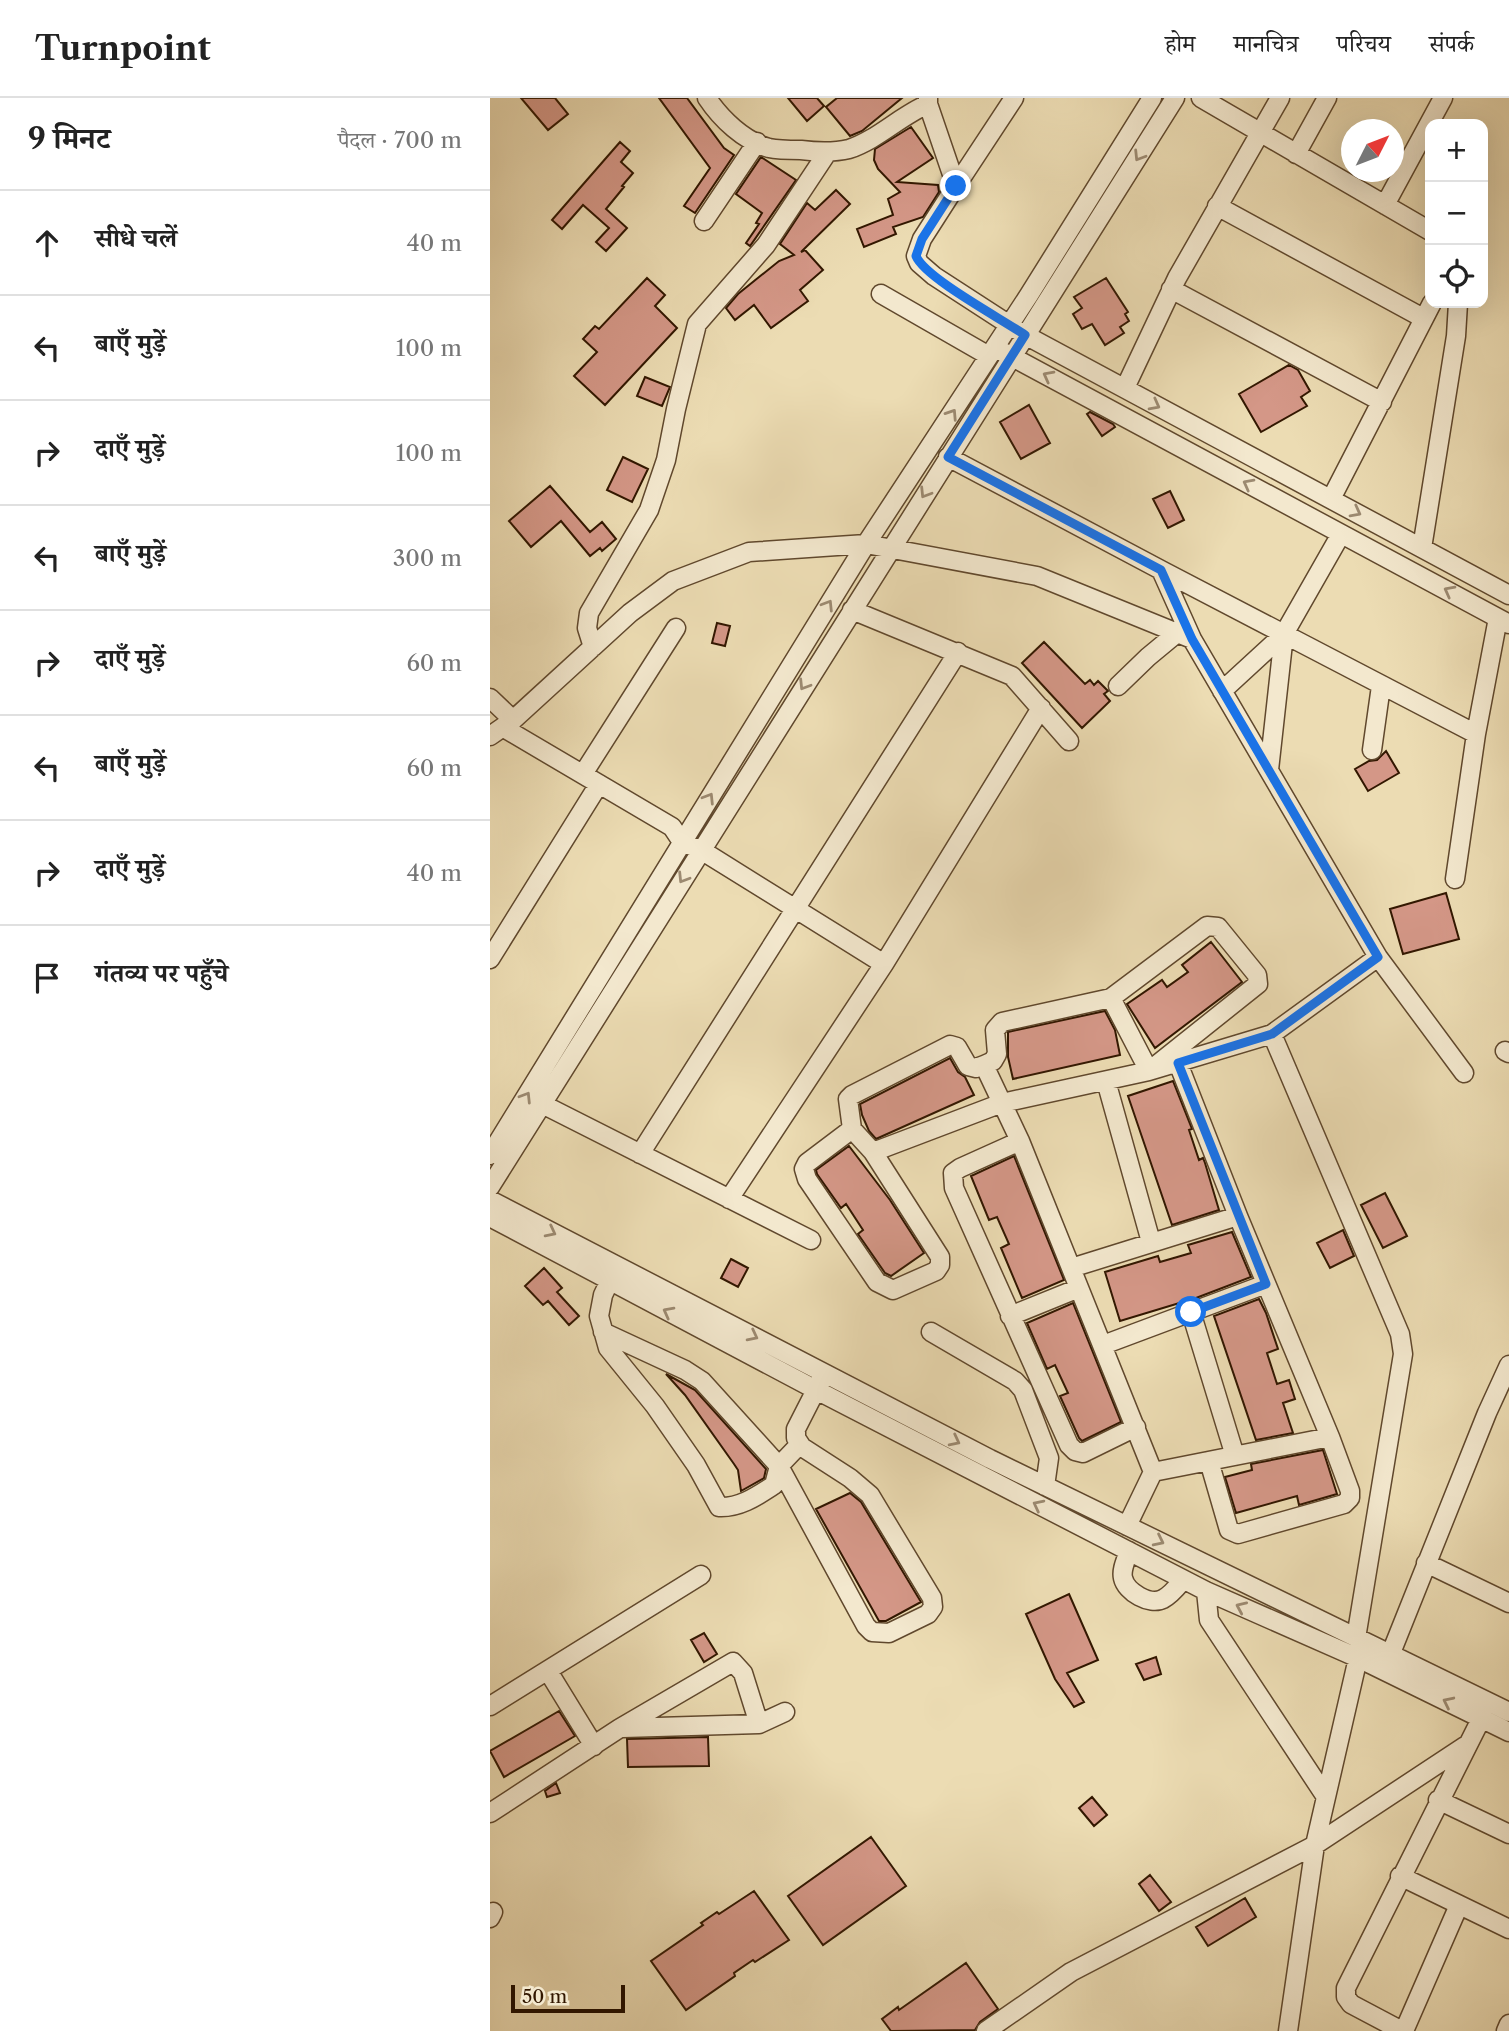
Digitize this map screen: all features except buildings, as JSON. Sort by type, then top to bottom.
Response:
[{"type":"street","points":[[707,98],[738,132],[768,148],[827,153],[866,141],[906,105],[928,101],[956,186]]},
{"type":"street","points":[[1014,98],[922,239],[916,256],[919,263],[1025,335],[1509,595]]},
{"type":"street","points":[[490,1155],[866,544],[1010,324],[1152,98]]},
{"type":"street","points":[[490,1187],[1175,98]]},
{"type":"street","points":[[1200,98],[1425,228]]},
{"type":"street","points":[[1125,388],[1171,289],[1280,98]]},
{"type":"street","points":[[1296,154],[1327,98]]},
{"type":"street","points":[[1385,205],[1443,98]]},
{"type":"street","points":[[705,221],[757,142]]},
{"type":"street","points":[[593,647],[587,628],[589,613],[649,510],[666,460],[697,324],[766,245],[827,153]]},
{"type":"street","points":[[1217,206],[1427,310],[1331,499]]},
{"type":"street","points":[[1171,289],[1382,402]]},
{"type":"street","points":[[881,294],[992,352],[1011,357],[1504,621],[1476,734],[1455,879]]},
{"type":"street","points":[[1422,548],[1456,336],[1458,308]]},
{"type":"street","points":[[948,457],[1476,734]]},
{"type":"street","points":[[1222,691],[1284,634],[1341,534]]},
{"type":"street","points":[[498,729],[630,613],[673,581],[749,552],[866,544],[1037,576],[1184,636]]},
{"type":"street","points":[[1161,570],[1184,636],[1222,691],[1378,957],[1464,1073]]},
{"type":"street","points":[[852,610],[1013,676],[1069,741]]},
{"type":"street","points":[[583,774],[676,628]]},
{"type":"street","points":[[1269,770],[1284,634]]},
{"type":"street","points":[[1118,686],[1147,657],[1184,636]]},
{"type":"street","points":[[640,1154],[958,652]]},
{"type":"street","points":[[1371,750],[1381,686]]},
{"type":"street","points":[[490,698],[498,729],[583,774],[673,827],[682,842],[701,850],[884,964]]},
{"type":"street","points":[[729,1199],[884,964],[1041,708]]},
{"type":"street","points":[[490,959],[599,784]]},
{"type":"street","points":[[852,1129],[804,1168],[807,1179],[877,1282],[893,1290],[936,1271],[940,1265],[940,1257],[873,1152],[852,1129],[848,1104],[852,1095],[950,1045],[957,1047],[968,1066],[976,1068],[993,1061],[998,1054],[995,1030],[1002,1022],[1111,999],[1207,926],[1218,928],[1257,975],[1258,984],[1149,1071]]},
{"type":"street","points":[[873,1152],[1002,1103],[1149,1071],[1272,1034],[1378,957]]},
{"type":"street","points":[[1111,999],[1149,1071]]},
{"type":"street","points":[[1272,1034],[1402,1344],[1403,1354],[1356,1638]]},
{"type":"street","points":[[1178,1063],[1330,1437],[1350,1491],[1350,1498],[1344,1504],[1238,1534],[1229,1530],[1225,1520],[1209,1461]]},
{"type":"street","points":[[984,1065],[1020,1141],[1153,1472],[1126,1525]]},
{"type":"street","points":[[1106,1081],[1152,1242]]},
{"type":"street","points":[[542,1104],[811,1240]]},
{"type":"street","points":[[1020,1141],[960,1168],[953,1173],[954,1188],[1069,1445],[1075,1451],[1083,1453],[1136,1427]]},
{"type":"street","points":[[490,1200],[815,1390],[1183,1580],[1357,1658],[1387,1662],[1500,1720]]},
{"type":"street","points":[[1071,1268],[1238,1216]]},
{"type":"street","points":[[490,1217],[824,1373],[1045,1486],[1356,1638],[1387,1662],[1500,1720]]},
{"type":"street","points":[[614,1274],[603,1295],[599,1316],[608,1348],[655,1406],[696,1465],[719,1507],[753,1499],[774,1485],[779,1466],[800,1444]]},
{"type":"street","points":[[1103,1345],[1266,1284]]},
{"type":"street","points":[[1010,1316],[1079,1287]]},
{"type":"street","points":[[1191,1312],[1235,1456]]},
{"type":"street","points":[[603,1332],[685,1370],[702,1381],[779,1466],[866,1626],[872,1632],[889,1633],[928,1614],[933,1607],[929,1591],[870,1495],[850,1478],[814,1457],[800,1444],[796,1430],[824,1373]]},
{"type":"street","points":[[931,1332],[1015,1381],[1023,1390],[1049,1458],[1045,1486]]},
{"type":"street","points":[[628,1374],[648,1355]]},
{"type":"street","points":[[1387,1662],[1487,1413],[1509,1365]]},
{"type":"street","points":[[1153,1472],[1330,1437]]},
{"type":"street","points":[[1129,1552],[1122,1575],[1126,1587],[1140,1596],[1153,1601],[1163,1599],[1183,1580]]},
{"type":"street","points":[[1426,1563],[1509,1603]]},
{"type":"street","points":[[490,1706],[701,1575]]},
{"type":"street","points":[[1206,1591],[1209,1620],[1326,1797]]},
{"type":"street","points":[[1288,2031],[1315,1845],[1357,1658]]},
{"type":"street","points":[[490,1813],[620,1728],[733,1662],[743,1673],[759,1724]]},
{"type":"street","points":[[548,1671],[594,1746]]},
{"type":"street","points":[[620,1728],[759,1724],[785,1712]]},
{"type":"street","points":[[986,2031],[1071,1972],[1315,1845],[1500,1720]]},
{"type":"street","points":[[1460,1905],[1403,2031],[1351,2004],[1346,1997],[1346,1988],[1465,1746]]},
{"type":"street","points":[[1438,1800],[1509,1834]]},
{"type":"street","points":[[1400,1876],[1509,1929]]},
{"type":"street","points":[[1506,2031],[1509,2024]]},
{"type":"route","points":[[956,186],[922,239],[916,256],[919,263],[1025,335],[948,457],[1161,570],[1192,639],[1378,957],[1272,1034],[1178,1063],[1266,1284],[1191,1312]]}]
